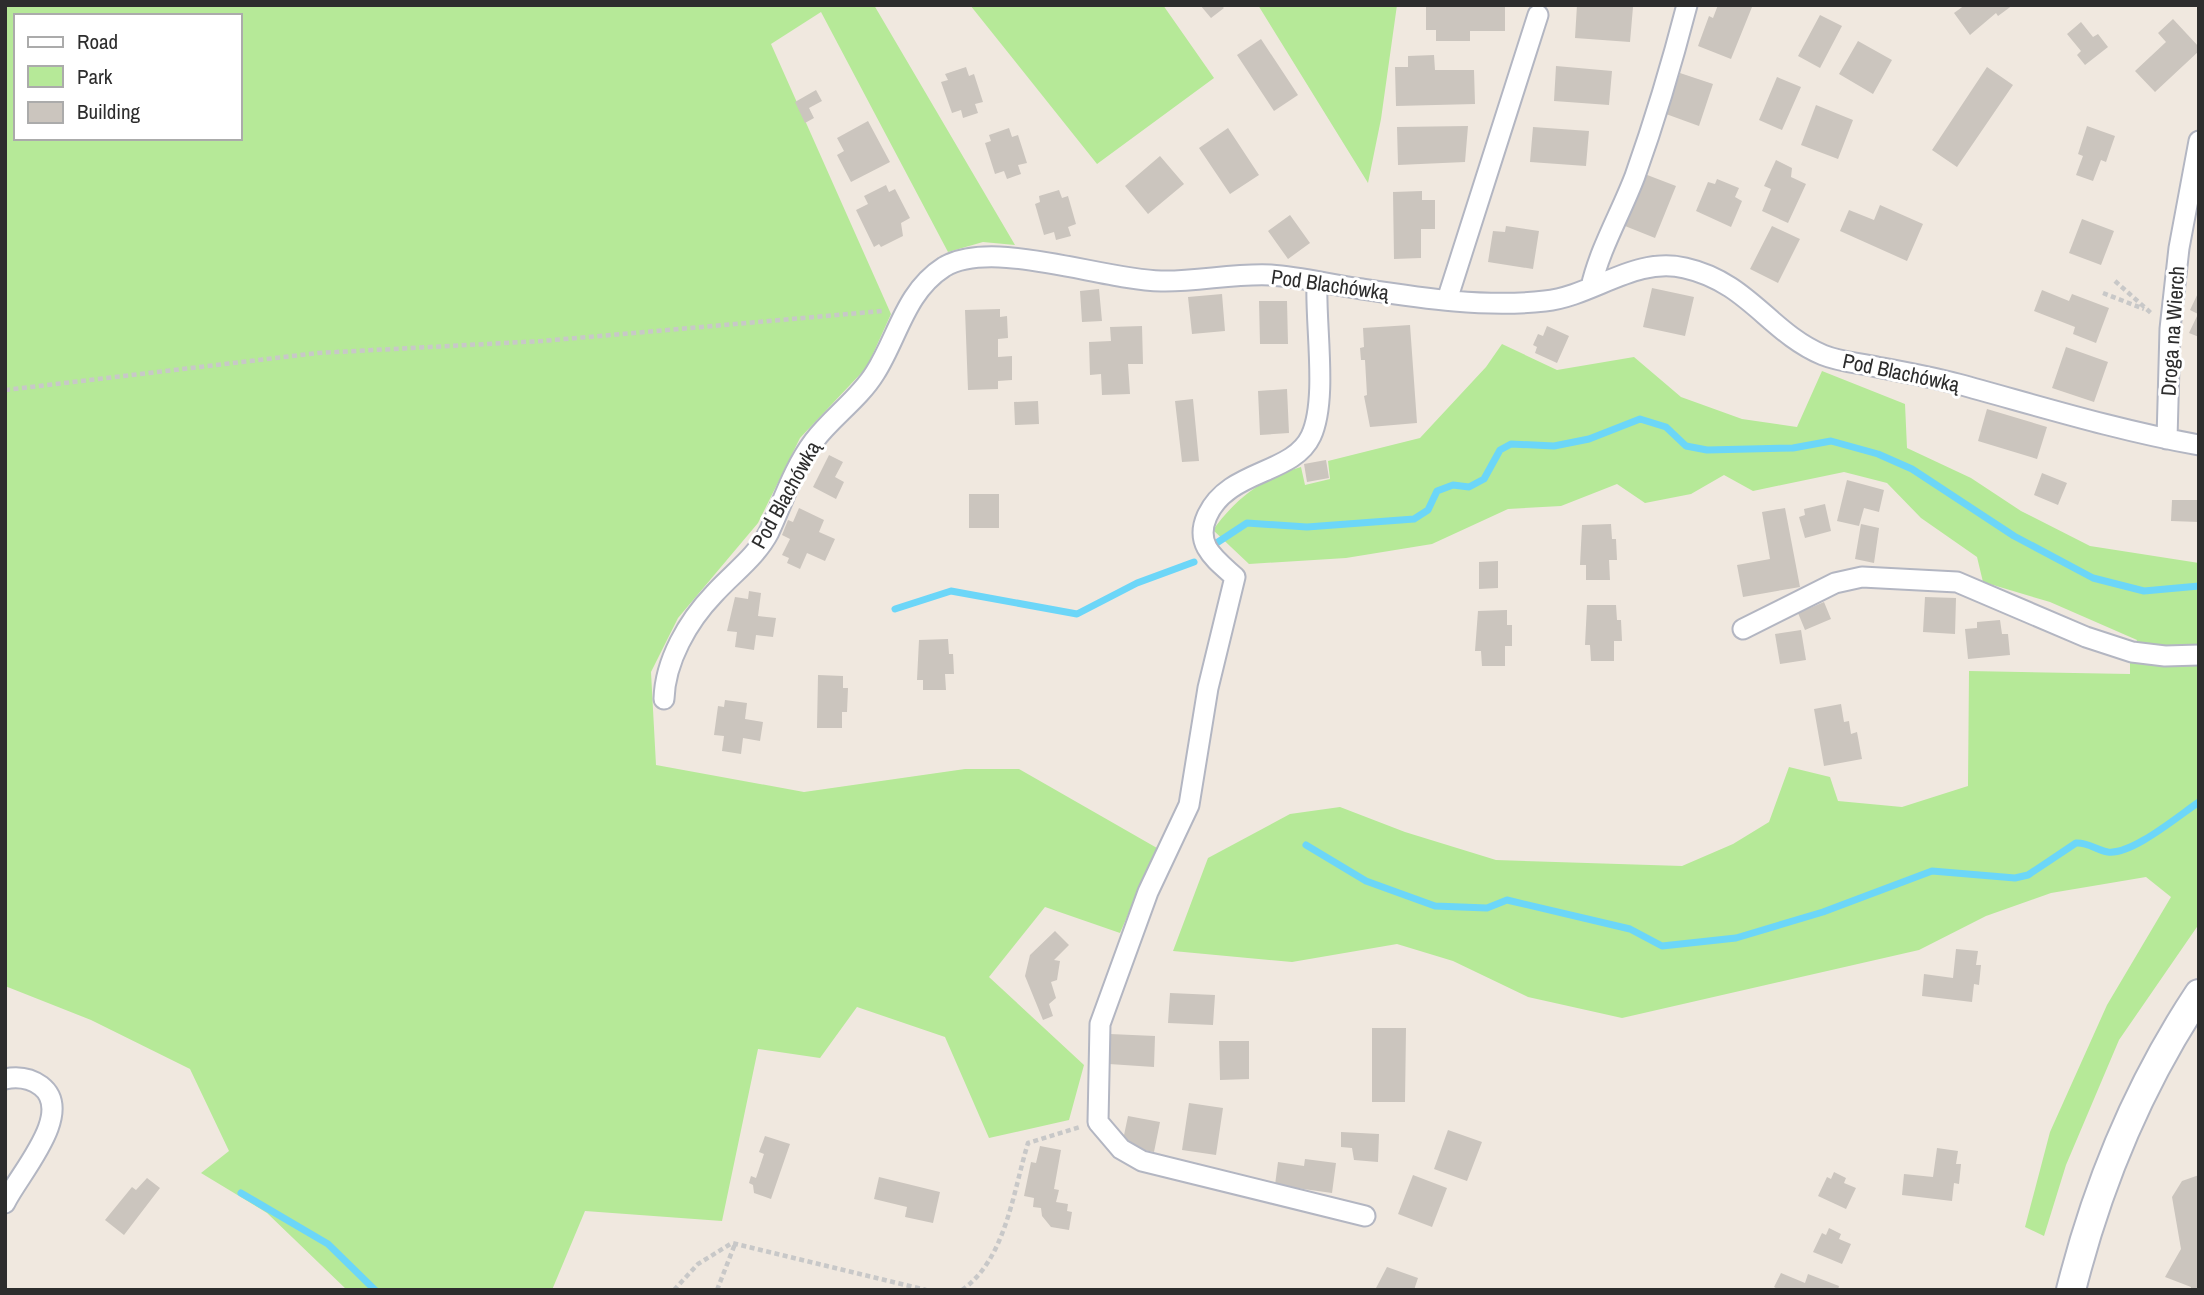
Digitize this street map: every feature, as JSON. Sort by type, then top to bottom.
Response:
[{"type":"street","points":[[1591,286],[1596,266],[1638,166],[1667,81],[1687,5]]},
{"type":"street","points":[[1447,300],[1538,15]]},
{"type":"street","name":"Droga na Wierch","points":[[2167,439],[2170,330],[2179,248],[2199,141]]},
{"type":"street","name":"Pod Blachówką","points":[[664,699],[664,678],[673,655],[710,597],[749,559],[766,537],[802,459],[816,438],[871,380],[910,300],[944,267],[971,256],[988,255],[1136,280],[1272,275],[1447,300],[1544,302],[1569,297],[1646,266],[1687,268],[1727,284],[1754,302],[1802,345],[1829,358],[1956,384],[2082,421],[2199,445]]},
{"type":"street","points":[[1317,282],[1320,396],[1318,418],[1310,440],[1289,458],[1234,484],[1214,501],[1205,521],[1202,540],[1206,550],[1235,577],[1208,688],[1189,805],[1148,892],[1100,1024],[1098,1122],[1121,1149],[1142,1161],[1365,1216]]},
{"type":"street","points":[[1743,629],[1835,583],[1862,577],[1933,580],[1957,582],[1983,591],[2053,624],[2132,652],[2165,656],[2199,655]]},
{"type":"street","points":[[2071,1290],[2097,1205],[2125,1133],[2147,1084],[2199,993]]},
{"type":"street","points":[[5,1079],[26,1078],[43,1087],[51,1098],[53,1111],[49,1129],[5,1203]]},
{"type":"path","points":[[2115,281],[2170,330]]},
{"type":"path","points":[[2102,293],[2148,310]]},
{"type":"path","points":[[5,390],[318,353],[542,341],[880,313],[910,300]]},
{"type":"path","points":[[962,1290],[978,1278],[996,1251],[1028,1143],[1098,1122]]},
{"type":"path","points":[[717,1290],[735,1244]]},
{"type":"path","points":[[674,1290],[698,1264],[735,1244],[926,1290]]},
{"type":"green space","points":[[5,5],[874,5],[1015,245],[983,242],[948,252],[821,12],[771,44],[891,314],[867,367],[800,438],[758,523],[678,618],[651,672],[656,765],[804,792],[965,769],[1019,769],[1157,848],[1120,933],[1045,907],[989,977],[1084,1065],[1069,1120],[989,1138],[945,1037],[857,1007],[820,1058],[758,1049],[722,1221],[585,1211],[552,1290],[347,1290],[267,1213],[201,1173],[229,1151],[190,1069],[91,1020],[5,986]]},
{"type":"green space","points":[[970,5],[1163,5],[1214,78],[1097,164]]},
{"type":"green space","points":[[1258,5],[1397,5],[1381,119],[1368,183]]},
{"type":"green space","points":[[1502,344],[1557,370],[1634,357],[1681,397],[1742,419],[1797,427],[1822,371],[1905,404],[1907,448],[1971,478],[2021,511],[2090,546],[2199,563],[2199,924],[2119,1040],[2066,1165],[2044,1236],[2025,1227],[2050,1132],[2107,1005],[2171,897],[2146,877],[2051,893],[1986,916],[1919,950],[1622,1018],[1528,997],[1453,961],[1397,944],[1292,962],[1173,951],[1208,858],[1290,814],[1340,807],[1405,832],[1496,860],[1682,866],[1733,844],[1769,822],[1789,767],[1830,777],[1838,801],[1902,807],[1968,786],[1969,671],[2130,674],[2130,657],[2137,640],[2050,602],[1983,582],[1977,557],[1921,518],[1887,483],[1844,472],[1753,491],[1724,475],[1691,494],[1645,503],[1617,484],[1561,506],[1508,509],[1432,544],[1346,558],[1249,564],[1213,530],[1231,508],[1251,491],[1287,471],[1301,467],[1305,485],[1330,479],[1328,461],[1420,438],[1486,367]]},
{"type":"building","points":[[1200,5],[1221,5],[1224,8],[1211,18]]},
{"type":"building","points":[[1426,5],[1505,5],[1505,31],[1470,31],[1470,41],[1436,41],[1436,30],[1426,30]]},
{"type":"building","points":[[1577,5],[1633,7],[1630,42],[1575,38]]},
{"type":"building","points":[[1718,5],[1752,7],[1731,59],[1698,46],[1709,16],[1713,18]]},
{"type":"building","points":[[1965,5],[2013,5],[1998,16],[1996,13],[1970,35],[1954,13]]},
{"type":"building","points":[[1820,15],[1842,26],[1820,68],[1798,56]]},
{"type":"building","points":[[2173,19],[2199,47],[2199,51],[2155,92],[2135,71],[2166,42],[2158,33]]},
{"type":"building","points":[[2081,22],[2093,37],[2098,34],[2108,47],[2085,65],[2077,55],[2081,51],[2067,34]]},
{"type":"building","points":[[1261,39],[1298,95],[1274,111],[1237,55]]},
{"type":"building","points":[[1858,41],[1892,60],[1873,94],[1839,74]]},
{"type":"building","points":[[1434,55],[1435,70],[1474,70],[1475,104],[1396,106],[1395,67],[1408,67],[1408,56]]},
{"type":"building","points":[[1556,66],[1612,71],[1609,105],[1554,101]]},
{"type":"building","points":[[966,67],[969,76],[974,74],[983,102],[975,104],[978,113],[963,118],[961,110],[952,113],[941,82],[948,80],[945,74]]},
{"type":"building","points":[[1987,67],[2013,85],[1957,167],[1932,150]]},
{"type":"building","points":[[1680,73],[1713,84],[1699,126],[1666,114]]},
{"type":"building","points":[[1777,77],[1801,87],[1782,130],[1759,120]]},
{"type":"building","points":[[816,90],[822,101],[809,108],[814,118],[805,123],[795,102]]},
{"type":"building","points":[[1816,105],[1853,120],[1838,159],[1801,145]]},
{"type":"building","points":[[868,121],[890,162],[851,182],[837,155],[844,151],[837,138]]},
{"type":"building","points":[[1468,126],[1465,162],[1398,165],[1397,127]]},
{"type":"building","points":[[2087,126],[2115,136],[2106,162],[2101,160],[2093,181],[2076,175],[2083,156],[2078,154]]},
{"type":"building","points":[[1533,127],[1589,131],[1586,166],[1530,162]]},
{"type":"building","points":[[1009,128],[1012,137],[1018,135],[1027,163],[1018,165],[1021,174],[1007,179],[1004,171],[995,174],[985,143],[991,141],[989,135]]},
{"type":"building","points":[[1228,128],[1259,175],[1230,194],[1199,148]]},
{"type":"building","points":[[1160,156],[1184,184],[1148,214],[1125,186]]},
{"type":"building","points":[[1776,160],[1792,168],[1791,177],[1806,184],[1788,223],[1762,211],[1771,189],[1764,186]]},
{"type":"building","points":[[1642,173],[1676,186],[1655,238],[1625,226]]},
{"type":"building","points":[[1717,179],[1739,188],[1735,197],[1742,201],[1731,227],[1696,211],[1708,182],[1715,184]]},
{"type":"building","points":[[886,185],[889,192],[895,189],[910,218],[901,223],[903,236],[881,247],[879,244],[874,247],[856,210],[868,204],[864,196]]},
{"type":"building","points":[[1059,190],[1062,198],[1068,196],[1076,224],[1068,227],[1071,236],[1056,240],[1054,232],[1044,235],[1035,204],[1040,202],[1039,196]]},
{"type":"building","points":[[1422,191],[1422,200],[1435,200],[1435,229],[1421,229],[1421,258],[1394,259],[1393,192]]},
{"type":"building","points":[[1880,205],[1923,224],[1907,261],[1840,231],[1849,210],[1874,220]]},
{"type":"building","points":[[1290,215],[1310,243],[1288,259],[1268,231]]},
{"type":"building","points":[[2082,219],[2114,231],[2101,265],[2069,253]]},
{"type":"building","points":[[1506,226],[1539,231],[1533,269],[1488,262],[1493,231],[1505,232]]},
{"type":"building","points":[[1772,226],[1800,239],[1778,283],[1750,269]]},
{"type":"building","points":[[1652,288],[1694,297],[1685,336],[1643,327]]},
{"type":"building","points":[[1099,289],[1102,321],[1082,322],[1080,291]]},
{"type":"building","points":[[2042,290],[2069,301],[2072,294],[2109,308],[2096,343],[2073,334],[2075,327],[2034,311]]},
{"type":"building","points":[[2199,291],[2199,337],[2189,333],[2198,314],[2190,310]]},
{"type":"building","points":[[1222,294],[1225,331],[1192,334],[1188,297]]},
{"type":"building","points":[[1259,301],[1287,301],[1288,344],[1260,344]]},
{"type":"building","points":[[1000,309],[1000,317],[1007,316],[1008,338],[998,339],[998,357],[1012,356],[1012,380],[998,381],[998,389],[968,390],[965,310]]},
{"type":"building","points":[[1410,325],[1417,423],[1370,427],[1364,396],[1367,395],[1365,360],[1361,360],[1360,348],[1364,347],[1363,328]]},
{"type":"building","points":[[1142,326],[1143,364],[1128,364],[1130,394],[1102,395],[1101,374],[1090,375],[1089,342],[1111,341],[1110,327]]},
{"type":"building","points":[[1547,326],[1569,336],[1557,363],[1535,353],[1537,347],[1533,345],[1538,334],[1543,336]]},
{"type":"building","points":[[2066,347],[2108,362],[2094,402],[2052,388]]},
{"type":"building","points":[[1287,389],[1289,433],[1260,435],[1258,391]]},
{"type":"building","points":[[1193,399],[1199,461],[1182,462],[1175,401]]},
{"type":"building","points":[[1038,401],[1039,424],[1015,425],[1014,402]]},
{"type":"building","points":[[1987,409],[2047,427],[2037,459],[1978,441]]},
{"type":"building","points":[[829,455],[843,462],[835,477],[844,482],[836,499],[813,487]]},
{"type":"building","points":[[1326,460],[1329,478],[1307,482],[1304,464]]},
{"type":"building","points":[[2042,473],[2067,483],[2058,505],[2034,495]]},
{"type":"building","points":[[1847,480],[1884,490],[1879,512],[1864,508],[1859,526],[1837,521]]},
{"type":"building","points":[[969,494],[999,494],[999,528],[969,528]]},
{"type":"building","points":[[2172,500],[2199,500],[2199,522],[2171,521]]},
{"type":"building","points":[[1825,504],[1831,531],[1805,538],[1799,517],[1805,515],[1804,509]]},
{"type":"building","points":[[799,508],[824,520],[819,532],[835,539],[825,561],[807,553],[800,569],[787,563],[789,558],[782,555],[790,539],[782,535],[788,520],[793,522]]},
{"type":"building","points":[[1785,508],[1800,587],[1743,597],[1737,565],[1770,559],[1762,512]]},
{"type":"building","points":[[1611,524],[1612,539],[1616,539],[1617,560],[1609,560],[1610,580],[1586,580],[1586,565],[1580,565],[1582,525]]},
{"type":"building","points":[[1861,524],[1879,528],[1874,563],[1855,559]]},
{"type":"building","points":[[1498,561],[1498,588],[1479,589],[1479,562]]},
{"type":"building","points":[[749,591],[761,593],[758,616],[776,618],[773,637],[756,635],[754,650],[735,647],[737,632],[727,631],[735,597],[748,599]]},
{"type":"building","points":[[1925,597],[1956,598],[1955,634],[1923,632]]},
{"type":"building","points":[[1824,602],[1831,619],[1805,630],[1798,613]]},
{"type":"building","points":[[1587,605],[1616,605],[1617,620],[1621,620],[1622,641],[1614,641],[1614,661],[1591,661],[1590,645],[1585,645]]},
{"type":"building","points":[[1507,610],[1507,625],[1512,625],[1512,646],[1505,646],[1505,666],[1482,666],[1481,651],[1475,651],[1478,611]]},
{"type":"building","points":[[2000,620],[2002,634],[2008,634],[2010,655],[1968,659],[1965,629],[1977,628],[1977,622]]},
{"type":"building","points":[[1801,630],[1806,660],[1780,664],[1775,634]]},
{"type":"building","points":[[948,639],[949,654],[953,654],[954,674],[945,674],[946,690],[923,690],[923,680],[917,680],[919,640]]},
{"type":"building","points":[[818,675],[843,676],[843,688],[848,688],[847,712],[842,712],[842,728],[817,728]]},
{"type":"building","points":[[725,700],[747,703],[745,719],[763,722],[760,741],[743,738],[741,754],[722,751],[724,736],[714,735],[718,706],[724,707]]},
{"type":"building","points":[[1841,704],[1844,722],[1849,721],[1851,734],[1857,732],[1862,759],[1824,766],[1814,709]]},
{"type":"building","points":[[1055,931],[1069,945],[1054,960],[1060,961],[1057,980],[1051,982],[1056,998],[1049,1004],[1053,1016],[1043,1020],[1025,976],[1030,955]]},
{"type":"building","points":[[1956,949],[1978,951],[1976,965],[1981,965],[1979,985],[1974,984],[1972,1002],[1922,996],[1924,974],[1953,978]]},
{"type":"building","points":[[1170,993],[1215,995],[1213,1025],[1168,1023]]},
{"type":"building","points":[[1372,1028],[1406,1028],[1405,1102],[1372,1102]]},
{"type":"building","points":[[1110,1034],[1155,1036],[1154,1067],[1109,1064]]},
{"type":"building","points":[[1219,1041],[1249,1041],[1249,1079],[1220,1080]]},
{"type":"building","points":[[1189,1103],[1223,1108],[1216,1155],[1182,1150]]},
{"type":"building","points":[[1128,1116],[1160,1122],[1154,1152],[1129,1147],[1130,1141],[1123,1140]]},
{"type":"building","points":[[1448,1130],[1482,1142],[1467,1181],[1434,1169]]},
{"type":"building","points":[[1341,1132],[1379,1134],[1378,1162],[1354,1160],[1352,1148],[1341,1147]]},
{"type":"building","points":[[765,1136],[790,1144],[771,1199],[754,1193],[753,1185],[749,1183],[751,1176],[756,1178],[764,1154],[759,1152]]},
{"type":"building","points":[[1040,1146],[1061,1150],[1054,1189],[1059,1190],[1056,1202],[1068,1204],[1067,1211],[1072,1212],[1069,1230],[1051,1227],[1042,1216],[1041,1208],[1033,1207],[1034,1198],[1024,1196],[1031,1162],[1036,1163]]},
{"type":"building","points":[[1937,1148],[1958,1151],[1956,1164],[1961,1164],[1959,1184],[1954,1183],[1952,1201],[1902,1195],[1904,1174],[1933,1177]]},
{"type":"building","points":[[1305,1159],[1336,1163],[1332,1193],[1275,1185],[1278,1162],[1304,1166]]},
{"type":"building","points":[[1834,1172],[1846,1178],[1844,1183],[1856,1188],[1846,1209],[1818,1196],[1827,1177],[1831,1179]]},
{"type":"building","points":[[1413,1175],[1447,1188],[1432,1227],[1398,1214]]},
{"type":"building","points":[[2199,1175],[2199,1290],[2191,1290],[2191,1287],[2165,1277],[2181,1249],[2172,1197],[2182,1181]]},
{"type":"building","points":[[879,1177],[940,1192],[933,1223],[905,1217],[907,1207],[874,1199]]},
{"type":"building","points":[[147,1178],[160,1188],[124,1235],[105,1220],[132,1187],[136,1190]]},
{"type":"building","points":[[1829,1228],[1841,1234],[1839,1239],[1851,1244],[1842,1264],[1813,1252],[1822,1233],[1826,1235]]},
{"type":"building","points":[[1387,1267],[1418,1278],[1414,1290],[1375,1290]]},
{"type":"building","points":[[1781,1273],[1805,1283],[1808,1274],[1839,1286],[1838,1290],[1779,1290],[1774,1287]]},
{"type":"waterway","points":[[1215,544],[1247,523],[1307,527],[1414,519],[1428,510],[1437,491],[1453,485],[1469,487],[1484,479],[1500,450],[1511,444],[1554,446],[1589,439],[1640,419],[1666,427],[1686,446],[1707,450],[1793,448],[1831,441],[1878,454],[1912,469],[2014,536],[2093,578],[2144,591],[2199,586]]},
{"type":"waterway","points":[[895,609],[951,591],[1077,614],[1137,583],[1194,562]]},
{"type":"waterway","points":[[1306,845],[1366,881],[1435,906],[1487,908],[1507,900],[1630,929],[1662,946],[1736,938],[1823,912],[1932,871],[2015,878],[2028,875],[2076,843],[2108,852],[2118,851],[2142,841],[2199,802]]},
{"type":"waterway","points":[[241,1193],[328,1244],[375,1290]]}]
